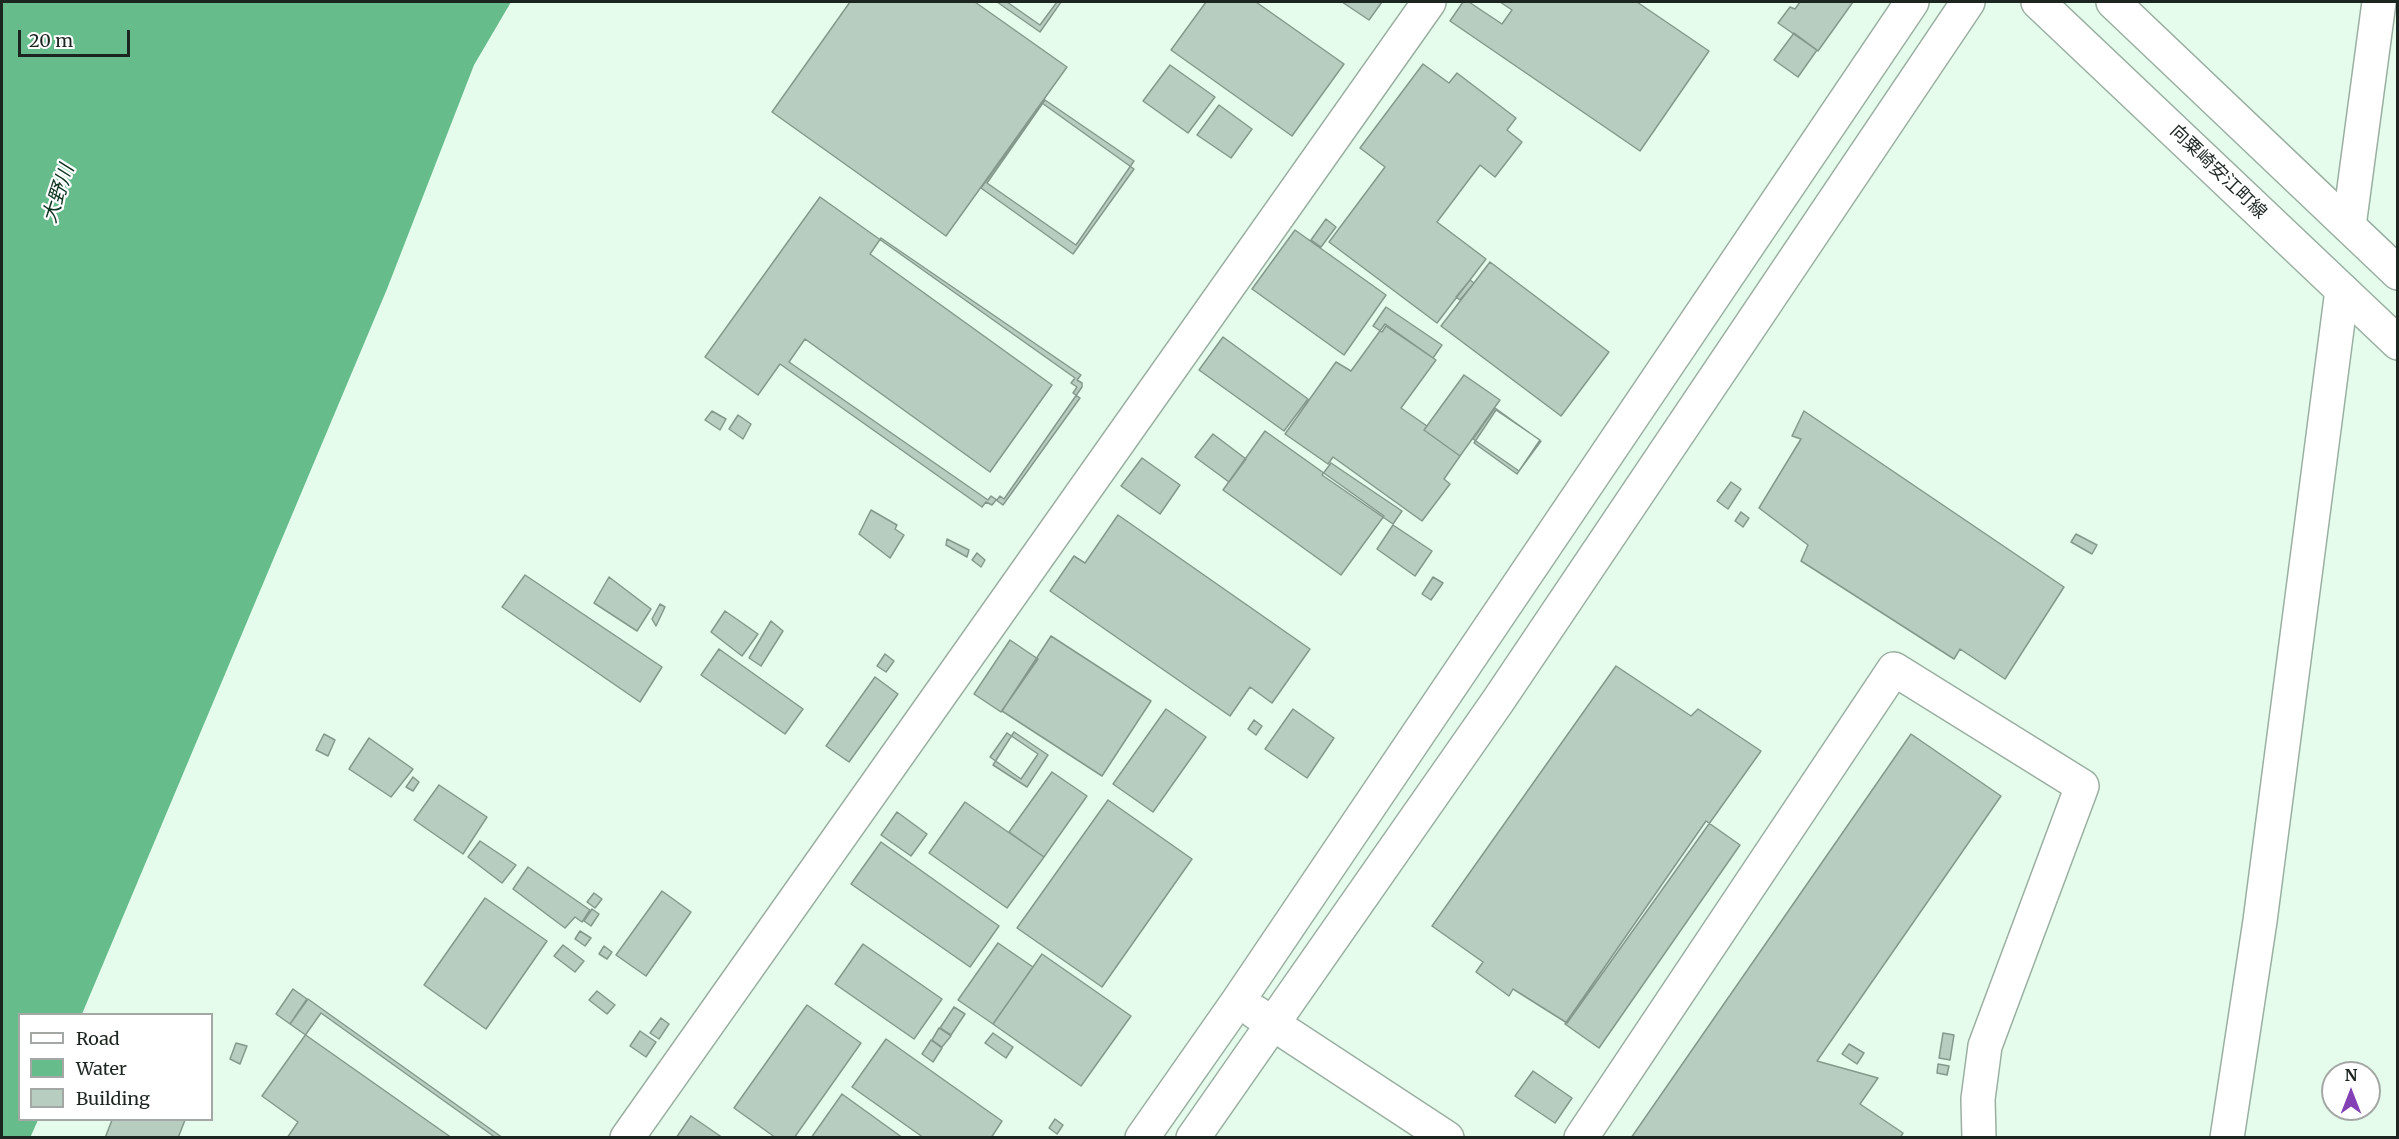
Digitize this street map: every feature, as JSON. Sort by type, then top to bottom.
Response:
[{"type":"street","points":[[627,1137],[1429,2]]},
{"type":"street","points":[[1142,1137],[1238,1001],[1912,2]]},
{"type":"street","points":[[1194,1137],[1498,701],[1968,2]]},
{"type":"street","name":"向粟崎安江町線","points":[[2038,2],[2397,343]]},
{"type":"street","points":[[2113,2],[2397,273]]},
{"type":"street","points":[[2349,226],[2379,2]]},
{"type":"street","points":[[2227,1137],[2260,921],[2342,290]]},
{"type":"street","points":[[1581,1137],[1894,669],[2082,786],[1985,1046],[1978,1099],[1979,1137]]},
{"type":"street","points":[[1238,1001],[1447,1137]]},
{"type":"water","name":"大野川","points":[[2,2],[511,2],[474,65],[387,289],[82,1013],[18,1013],[18,1121],[38,1121],[30,1138],[2,1137]]},
{"type":"building","points":[[850,2],[975,2],[1067,67],[946,236],[772,112]]},
{"type":"building","points":[[997,2],[1061,2],[1040,32]]},
{"type":"building","points":[[1007,2],[1057,2],[1040,25]]},
{"type":"building","points":[[1206,2],[1256,2],[1344,64],[1292,136],[1171,50]]},
{"type":"building","points":[[1342,2],[1382,2],[1369,20]]},
{"type":"building","points":[[1463,2],[1469,2],[1502,24],[1512,10],[1500,2],[1637,2],[1709,51],[1640,151],[1450,21]]},
{"type":"building","points":[[1800,2],[1853,2],[1818,51],[1778,23],[1790,7],[1795,9]]},
{"type":"building","points":[[1794,33],[1817,50],[1798,77],[1774,60]]},
{"type":"building","points":[[1423,64],[1449,83],[1457,73],[1516,118],[1507,130],[1522,142],[1495,177],[1480,165],[1437,222],[1486,259],[1437,323],[1329,242],[1385,167],[1360,148]]},
{"type":"building","points":[[1170,65],[1215,97],[1188,133],[1143,101]]},
{"type":"building","points":[[1045,100],[1134,161],[1076,245],[987,183]]},
{"type":"building","points":[[1042,103],[1134,169],[1073,254],[981,188]]},
{"type":"building","points":[[1219,105],[1252,129],[1231,158],[1197,135]]},
{"type":"building","points":[[820,197],[1075,378],[1071,383],[1077,387],[1073,393],[1080,398],[1003,505],[996,500],[992,505],[986,502],[982,507],[780,364],[758,395],[705,357]]},
{"type":"building","points":[[1326,219],[1336,227],[1321,247],[1311,240]]},
{"type":"building","points":[[1295,230],[1386,295],[1344,355],[1252,289]]},
{"type":"building","points":[[881,238],[1081,375],[1077,380],[1082,383],[1082,387],[1004,499],[1000,496],[997,500],[991,496],[988,500],[789,362],[805,339],[990,472],[1052,385],[870,254]]},
{"type":"building","points":[[1490,262],[1609,352],[1561,416],[1441,326]]},
{"type":"building","points":[[1470,280],[1474,283],[1460,300],[1456,297]]},
{"type":"building","points":[[1386,307],[1442,345],[1433,358],[1386,326],[1382,332],[1373,326]]},
{"type":"building","points":[[1385,324],[1436,360],[1401,408],[1427,426],[1424,430],[1460,456],[1444,479],[1450,484],[1422,521],[1333,457],[1328,464],[1285,434],[1336,362],[1351,371]]},
{"type":"building","points":[[1223,337],[1308,399],[1284,431],[1199,370]]},
{"type":"building","points":[[1464,375],[1500,400],[1460,456],[1424,430]]},
{"type":"building","points":[[1495,408],[1541,441],[1519,471],[1473,439]]},
{"type":"building","points":[[1496,410],[1540,440],[1517,474],[1474,443]]},
{"type":"building","points":[[712,411],[726,419],[720,430],[705,420]]},
{"type":"building","points":[[1804,411],[2064,587],[2005,679],[1960,649],[1954,659],[1801,561],[1808,545],[1759,508],[1801,439],[1792,436]]},
{"type":"building","points":[[738,415],[751,424],[743,439],[729,429]]},
{"type":"building","points":[[1265,431],[1384,516],[1341,575],[1223,490]]},
{"type":"building","points":[[1213,434],[1246,459],[1229,482],[1195,457]]},
{"type":"building","points":[[1142,458],[1180,485],[1160,514],[1121,486]]},
{"type":"building","points":[[1331,463],[1402,511],[1393,524],[1322,475]]},
{"type":"building","points":[[1731,482],[1741,489],[1728,509],[1717,501]]},
{"type":"building","points":[[871,510],[897,525],[895,529],[904,535],[890,558],[859,534]]},
{"type":"building","points":[[1741,512],[1749,518],[1743,527],[1735,521]]},
{"type":"building","points":[[1118,515],[1310,649],[1272,703],[1250,687],[1230,716],[1050,591],[1074,556],[1085,563]]},
{"type":"building","points":[[1393,525],[1432,551],[1415,576],[1377,549]]},
{"type":"building","points":[[2076,534],[2097,545],[2092,554],[2071,542]]},
{"type":"building","points":[[947,539],[969,550],[967,557],[946,545]]},
{"type":"building","points":[[977,553],[985,560],[981,567],[972,560]]},
{"type":"building","points":[[525,575],[662,667],[640,702],[502,607]]},
{"type":"building","points":[[609,577],[651,609],[637,631],[594,603]]},
{"type":"building","points":[[1433,577],[1443,583],[1431,600],[1422,594]]},
{"type":"building","points":[[660,604],[665,607],[656,626],[652,619]]},
{"type":"building","points":[[725,611],[758,634],[742,656],[711,632]]},
{"type":"building","points":[[771,621],[783,631],[761,666],[749,658]]},
{"type":"building","points":[[1051,636],[1151,701],[1102,776],[1002,711]]},
{"type":"building","points":[[1010,640],[1038,659],[1001,712],[974,694]]},
{"type":"building","points":[[719,649],[803,709],[785,734],[701,675]]},
{"type":"building","points":[[885,654],[894,661],[886,672],[877,666]]},
{"type":"building","points":[[1616,666],[1691,716],[1698,709],[1761,751],[1567,1023],[1513,989],[1509,996],[1476,972],[1483,962],[1432,926]]},
{"type":"building","points":[[875,677],[898,694],[849,762],[826,746]]},
{"type":"building","points":[[1166,709],[1206,737],[1153,812],[1113,784]]},
{"type":"building","points":[[1293,709],[1334,738],[1307,778],[1265,749]]},
{"type":"building","points":[[1254,720],[1262,726],[1256,735],[1248,729]]},
{"type":"building","points":[[1014,732],[1048,755],[1027,787],[993,765]]},
{"type":"building","points":[[1007,733],[1038,754],[1021,779],[990,757]]},
{"type":"building","points":[[324,734],[335,740],[328,756],[316,750]]},
{"type":"building","points":[[1911,734],[2001,796],[1817,1061],[1878,1078],[1860,1104],[1903,1133],[1900,1138],[1631,1138]]},
{"type":"building","points":[[369,738],[413,769],[391,797],[349,769]]},
{"type":"building","points":[[1052,772],[1087,796],[1044,857],[1009,832]]},
{"type":"building","points":[[413,777],[419,782],[413,791],[406,787]]},
{"type":"building","points":[[439,785],[487,817],[463,854],[414,820]]},
{"type":"building","points":[[1108,800],[1192,859],[1102,987],[1017,928]]},
{"type":"building","points":[[965,802],[1044,857],[1007,908],[929,853]]},
{"type":"building","points":[[897,812],[927,834],[911,856],[881,835]]},
{"type":"building","points":[[1706,821],[1740,845],[1599,1048],[1565,1024]]},
{"type":"building","points":[[480,841],[516,865],[502,883],[468,857]]},
{"type":"building","points":[[881,842],[999,926],[970,967],[851,884]]},
{"type":"building","points":[[528,867],[590,910],[582,922],[575,917],[565,928],[513,889]]},
{"type":"building","points":[[662,891],[691,912],[646,976],[616,955]]},
{"type":"building","points":[[594,893],[602,899],[595,908],[587,902]]},
{"type":"building","points":[[485,898],[547,941],[486,1029],[424,985]]},
{"type":"building","points":[[592,909],[599,914],[591,926],[584,921]]},
{"type":"building","points":[[580,931],[591,938],[585,946],[575,939]]},
{"type":"building","points":[[998,943],[1033,967],[993,1024],[958,1000]]},
{"type":"building","points":[[863,944],[942,999],[914,1039],[835,984]]},
{"type":"building","points":[[563,945],[584,961],[575,972],[554,956]]},
{"type":"building","points":[[604,946],[612,952],[607,959],[599,954]]},
{"type":"building","points":[[1042,954],[1131,1016],[1081,1086],[993,1024]]},
{"type":"building","points":[[293,989],[307,999],[290,1024],[276,1014]]},
{"type":"building","points":[[597,991],[615,1005],[607,1014],[589,1000]]},
{"type":"building","points":[[308,999],[503,1138],[452,1138],[290,1024]]},
{"type":"building","points":[[807,1005],[861,1043],[794,1138],[776,1138],[734,1108]]},
{"type":"building","points":[[954,1007],[965,1014],[951,1035],[940,1028]]},
{"type":"building","points":[[321,1013],[496,1138],[287,1138],[298,1122],[262,1096]]},
{"type":"building","points":[[661,1018],[669,1024],[659,1039],[650,1033]]},
{"type":"building","points":[[939,1028],[951,1036],[942,1047],[932,1040]]},
{"type":"building","points":[[640,1031],[656,1042],[646,1057],[630,1046]]},
{"type":"building","points":[[993,1033],[1013,1047],[1006,1058],[985,1043]]},
{"type":"building","points":[[1943,1033],[1954,1035],[1950,1060],[1939,1058]]},
{"type":"building","points":[[886,1039],[1002,1121],[991,1138],[924,1138],[852,1087]]},
{"type":"building","points":[[931,1040],[942,1048],[933,1062],[922,1054]]},
{"type":"building","points":[[236,1043],[247,1046],[240,1064],[230,1059]]},
{"type":"building","points":[[1849,1044],[1864,1053],[1857,1064],[1842,1054]]},
{"type":"building","points":[[1938,1064],[1949,1066],[1947,1075],[1937,1073]]},
{"type":"building","points":[[1533,1071],[1572,1098],[1555,1123],[1515,1096]]},
{"type":"building","points":[[842,1094],[903,1138],[811,1138]]},
{"type":"building","points":[[691,1116],[723,1138],[676,1138]]},
{"type":"building","points":[[1055,1119],[1063,1125],[1057,1134],[1049,1128]]},
{"type":"building","points":[[112,1121],[185,1121],[178,1138],[105,1138]]}]
